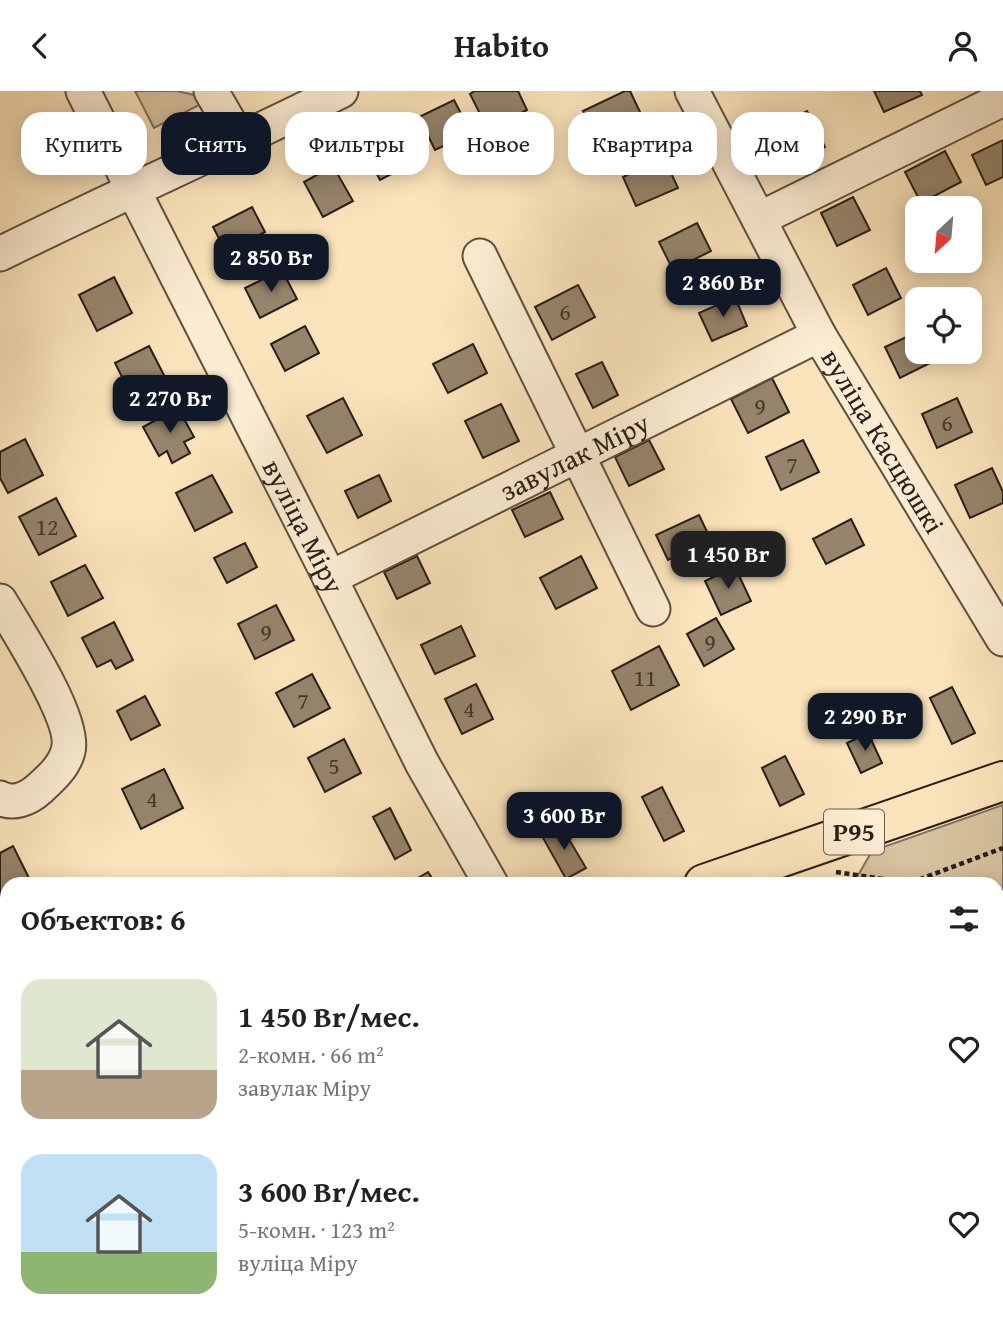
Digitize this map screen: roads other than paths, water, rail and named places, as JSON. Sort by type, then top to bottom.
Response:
[{"type":"main road","name":"Р95","points":[[724,877],[1003,781]]},
{"type":"street","name":"вуліца Міру","points":[[83,91],[422,764],[487,877]]},
{"type":"street","points":[[211,91],[223,112]]},
{"type":"street","points":[[271,126],[341,91]]},
{"type":"street","name":"вуліца Касцюшкі","points":[[692,91],[819,335],[1003,639]]},
{"type":"street","points":[[759,219],[1003,99]]},
{"type":"street","points":[[0,254],[165,175]]},
{"type":"street","points":[[480,255],[653,609]]},
{"type":"street","name":"завулак Міру","points":[[330,578],[819,335]]},
{"type":"street","points":[[0,601],[58,703],[69,731],[69,750],[61,767],[36,792],[21,800],[9,802],[0,798]]}]
